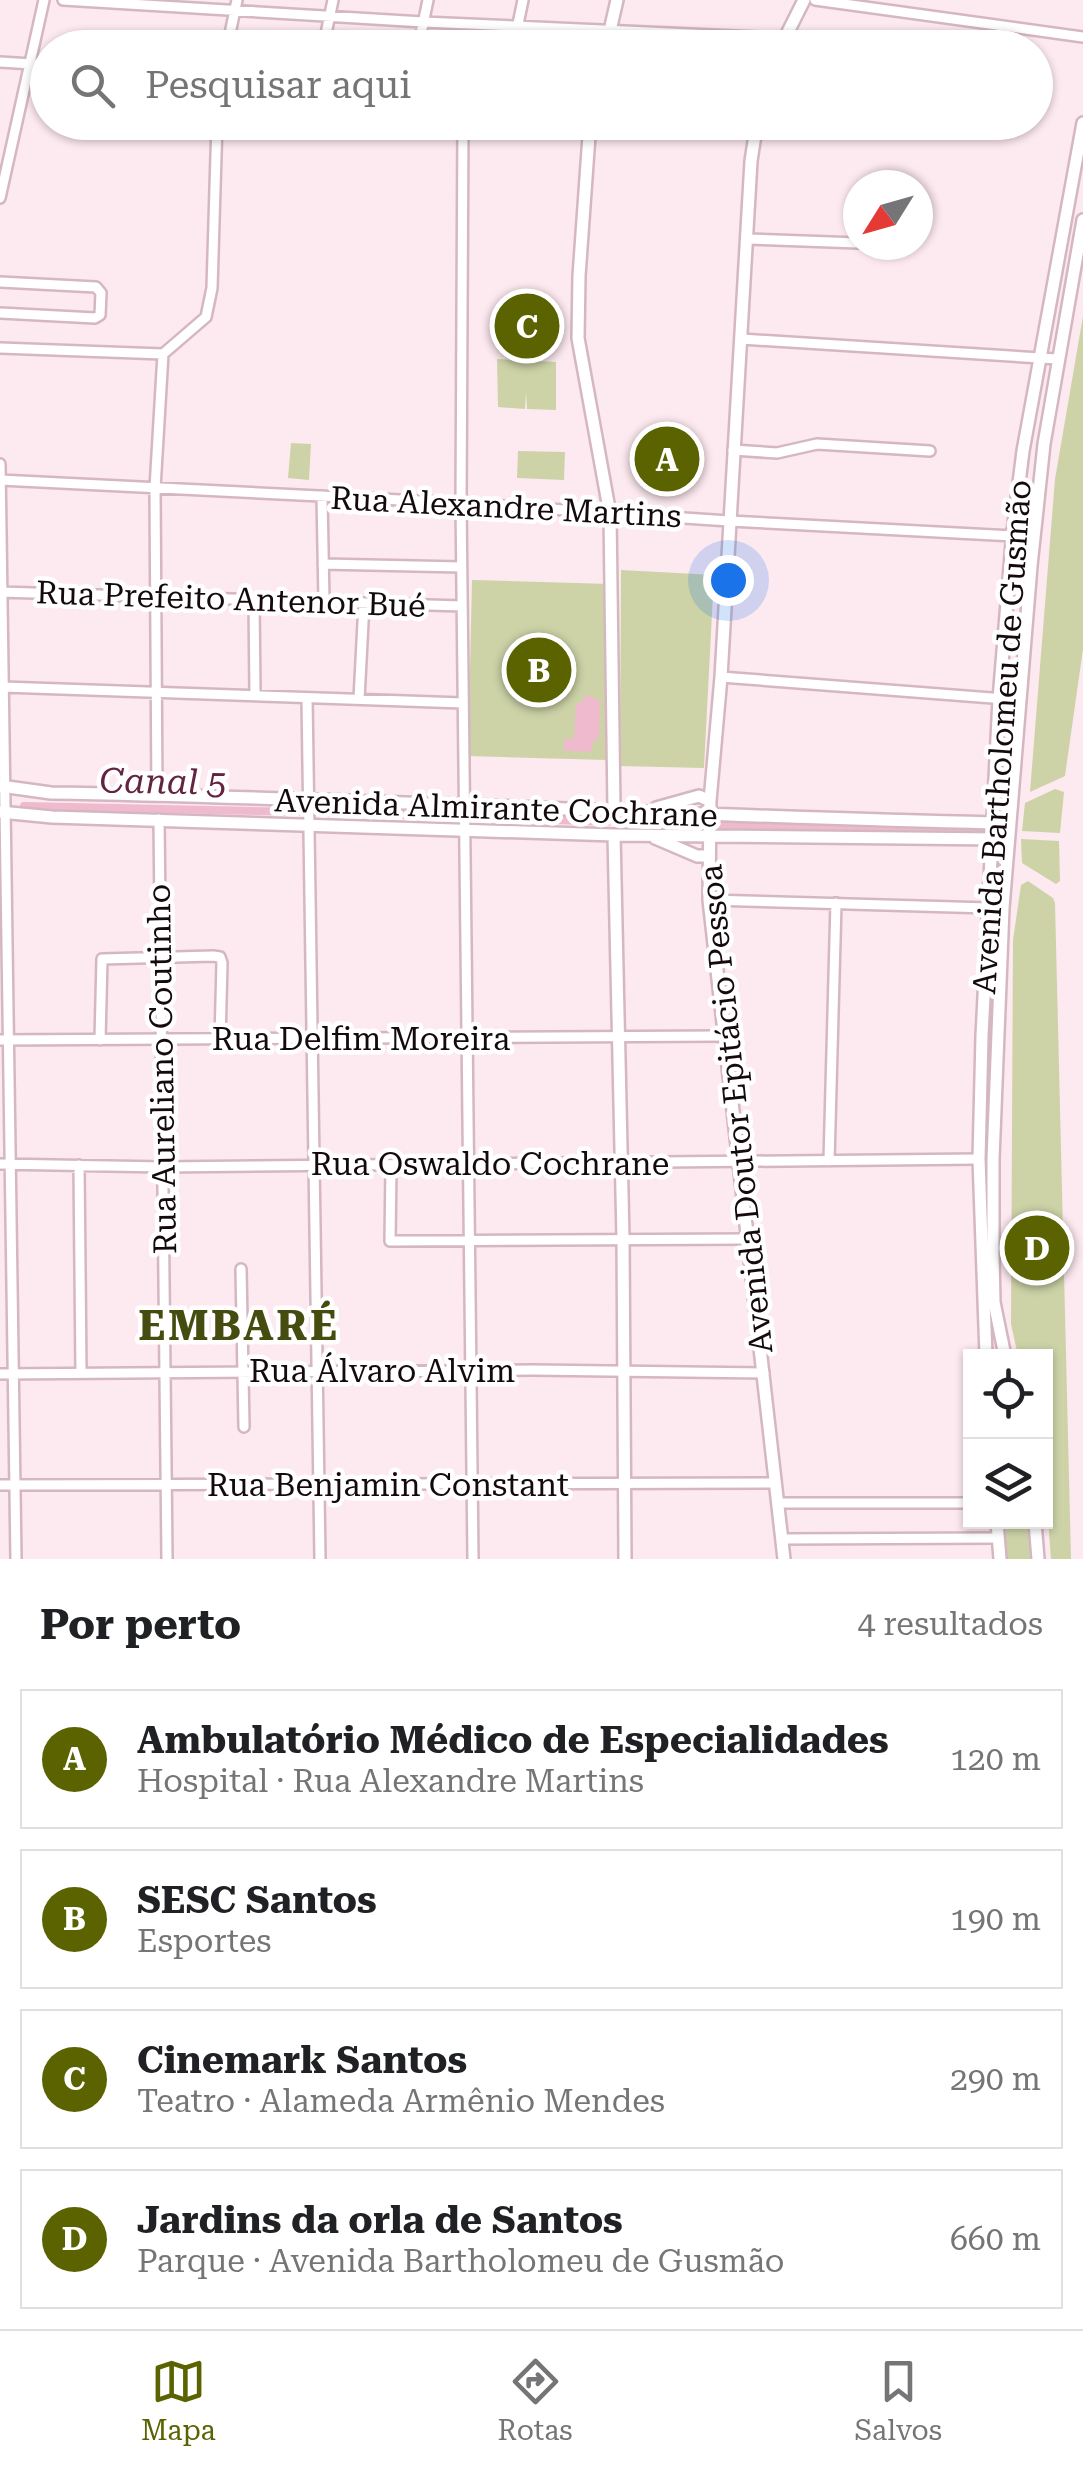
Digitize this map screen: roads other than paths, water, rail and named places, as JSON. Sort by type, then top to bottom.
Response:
[{"type":"main road","points":[[610,30],[617,0]]},
{"type":"main road","points":[[789,30],[804,0]]},
{"type":"main road","name":"Avenida Bartholomeu de Gusmão","points":[[986,1349],[979,1159],[999,698],[1012,535],[1038,357],[1083,123]]},
{"type":"main road","points":[[589,140],[578,338],[610,514],[614,812]]},
{"type":"main road","name":"Avenida Doutor Epitácio Pessoa","points":[[754,140],[710,801],[709,900],[784,1559]]},
{"type":"main road","name":"Avenida Bartholomeu de Gusmão","points":[[1004,1349],[994,1302],[992,1159],[1008,840],[1034,537],[1057,360],[1083,220]]},
{"type":"main road","name":"Avenida Almirante Cochrane","points":[[3,789],[309,803],[645,812],[709,825],[1008,840]]},
{"type":"main road","points":[[645,812],[698,796],[710,801]]},
{"type":"main road","name":"Avenida Almirante Cochrane","points":[[3,812],[52,818],[464,826],[646,834],[709,825],[993,822]]},
{"type":"main road","points":[[614,833],[625,1559]]},
{"type":"main road","points":[[646,834],[698,856],[709,856]]},
{"type":"main road","points":[[997,1529],[1000,1559]]},
{"type":"main road","points":[[1036,1529],[1038,1559]]},
{"type":"street","points":[[37,30],[44,0]]},
{"type":"street","points":[[63,0],[587,30]]},
{"type":"street","points":[[231,30],[237,0]]},
{"type":"street","points":[[326,30],[333,0]]},
{"type":"street","points":[[421,30],[428,0]]},
{"type":"street","points":[[517,30],[524,0]]},
{"type":"street","points":[[815,0],[1032,30]]},
{"type":"street","points":[[1053,33],[1083,37]]},
{"type":"street","points":[[0,62],[30,64],[0,198]]},
{"type":"street","points":[[0,348],[162,354],[206,317],[212,288],[216,140]]},
{"type":"street","points":[[464,140],[460,503],[473,1559]]},
{"type":"street","points":[[747,239],[843,242]]},
{"type":"street","points":[[0,282],[96,288],[101,292],[100,315],[94,318],[0,313]]},
{"type":"street","points":[[741,339],[1057,360]]},
{"type":"street","points":[[157,794],[155,488],[162,354]]},
{"type":"street","points":[[733,450],[777,453],[817,444],[930,451]]},
{"type":"street","points":[[0,464],[6,1294],[16,1559]]},
{"type":"street","name":"Rua Alexandre Martins","points":[[1,480],[1034,537]]},
{"type":"street","points":[[322,496],[324,602]]},
{"type":"street","points":[[323,564],[461,567]]},
{"type":"street","name":"Rua Prefeito Antenor Bué","points":[[2,592],[462,606]]},
{"type":"street","points":[[254,600],[255,695]]},
{"type":"street","points":[[360,700],[364,603]]},
{"type":"street","points":[[721,677],[1019,700]]},
{"type":"street","points":[[3,687],[463,702]]},
{"type":"street","points":[[307,698],[320,1559]]},
{"type":"street","points":[[614,812],[614,833]]},
{"type":"street","name":"Rua Aureliano Coutinho","points":[[159,819],[168,1559]]},
{"type":"street","points":[[709,900],[989,908]]},
{"type":"street","points":[[830,1161],[836,903]]},
{"type":"street","points":[[100,1040],[102,959],[163,957],[220,958],[220,1039]]},
{"type":"street","name":"Rua Delfim Moreira","points":[[4,1040],[722,1036]]},
{"type":"street","name":"Rua Oswaldo Cochrane","points":[[5,1164],[163,1168],[979,1159]]},
{"type":"street","points":[[80,1165],[81,1373]]},
{"type":"street","points":[[391,1166],[390,1242],[746,1239]]},
{"type":"street","points":[[242,1269],[244,1427]]},
{"type":"street","name":"Rua Álvaro Alvim","points":[[0,1374],[764,1373]]},
{"type":"street","name":"Rua Benjamin Constant","points":[[0,1485],[776,1483]]},
{"type":"street","points":[[778,1503],[963,1503]]},
{"type":"street","points":[[0,1534],[16,1533]]},
{"type":"street","points":[[782,1539],[998,1538]]},
{"type":"waterway","name":"Canal 5","points":[[24,806],[300,812]]},
{"type":"waterway","name":"Canal 5","points":[[326,813],[449,816]]},
{"type":"waterway","name":"Canal 5","points":[[476,817],[607,822]]},
{"type":"waterway","name":"Canal 5","points":[[624,823],[700,825]]},
{"type":"waterway","name":"Canal 5","points":[[721,825],[979,828]]},
{"type":"place","name":"Cinemark Santos","points":[[527,326]]},
{"type":"place","name":"Ambulatório Médico de Especialidades","points":[[667,459]]},
{"type":"place","name":"SESC Santos","points":[[539,670]]},
{"type":"place","name":"Jardins da orla de Santos","points":[[1037,1248]]},
{"type":"district","name":"EMBARÉ","points":[[239,1325]]}]
